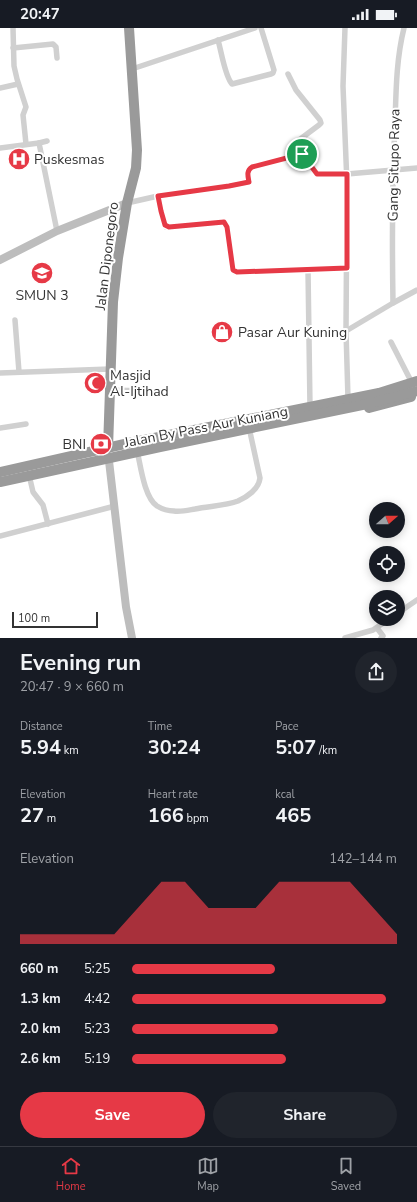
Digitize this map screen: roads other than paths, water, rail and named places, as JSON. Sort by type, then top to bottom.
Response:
[{"type":"highway","name":"Jalan Diponegoro","points":[[108,448],[113,302],[118,258],[127,203],[136,168],[137,150],[129,28]]},
{"type":"highway","name":"Jalan By Pass Aur Kuniang","points":[[0,472],[108,448],[416,385]]},
{"type":"highway","name":"Jalan By Pass Aur Kuniang","points":[[0,477],[365,400],[416,385]]},
{"type":"highway","name":"Jalan By Pass Aur Kuniang","points":[[0,482],[160,446],[367,404],[399,396],[416,385]]},
{"type":"highway","name":"Jalan By Pass Aur Kuniang","points":[[0,487],[109,461],[389,404],[417,395]]},
{"type":"highway","points":[[186,432],[188,445]]},
{"type":"street","points":[[13,28],[14,66],[18,84],[26,107],[23,115],[26,144]]},
{"type":"street","points":[[132,69],[254,28]]},
{"type":"street","points":[[218,40],[226,70],[232,84],[271,74],[274,70],[260,28]]},
{"type":"street","points":[[345,28],[343,86],[347,174],[346,331],[348,399]]},
{"type":"street","name":"Gang Situpo Raya","points":[[392,303],[393,170],[399,48],[404,28]]},
{"type":"street","points":[[13,48],[53,44],[56,47],[57,58]]},
{"type":"street","points":[[288,74],[296,90],[321,123],[299,140],[302,154],[317,174],[347,174],[417,168]]},
{"type":"street","points":[[0,88],[18,84]]},
{"type":"street","points":[[0,148],[47,141]]},
{"type":"street","points":[[39,143],[57,231]]},
{"type":"street","points":[[0,260],[57,231],[127,203],[158,196],[249,182],[248,172],[252,167],[302,154]]},
{"type":"street","points":[[158,196],[166,227],[222,222],[226,224],[234,272],[347,268]]},
{"type":"street","points":[[308,270],[310,407]]},
{"type":"street","points":[[346,331],[392,303],[417,290]]},
{"type":"street","points":[[15,320],[19,372]]},
{"type":"street","points":[[391,342],[416,385]]},
{"type":"street","points":[[0,373],[110,369]]},
{"type":"street","points":[[110,390],[147,391]]},
{"type":"street","points":[[0,428],[26,424]]},
{"type":"street","points":[[138,455],[147,492],[156,506],[165,510],[176,512],[230,503],[244,498],[260,484],[250,432]]},
{"type":"street","points":[[109,461],[126,607],[132,638]]},
{"type":"street","points":[[30,479],[34,492],[43,505],[48,524]]},
{"type":"street","points":[[0,536],[115,506]]},
{"type":"street","points":[[405,608],[417,600]]},
{"type":"street","points":[[345,638],[379,626]]},
{"type":"street","points":[[376,628],[383,636],[381,638]]},
{"type":"place","name":"Puskesmas","points":[[19,159]]},
{"type":"place","name":"SMUN 3","points":[[42,273]]},
{"type":"place","name":"Pasar Aur Kuning","points":[[222,332]]},
{"type":"place","name":"Masjid Al-Ijtihad","points":[[95,383]]},
{"type":"place","name":"BNI","points":[[101,444]]}]
